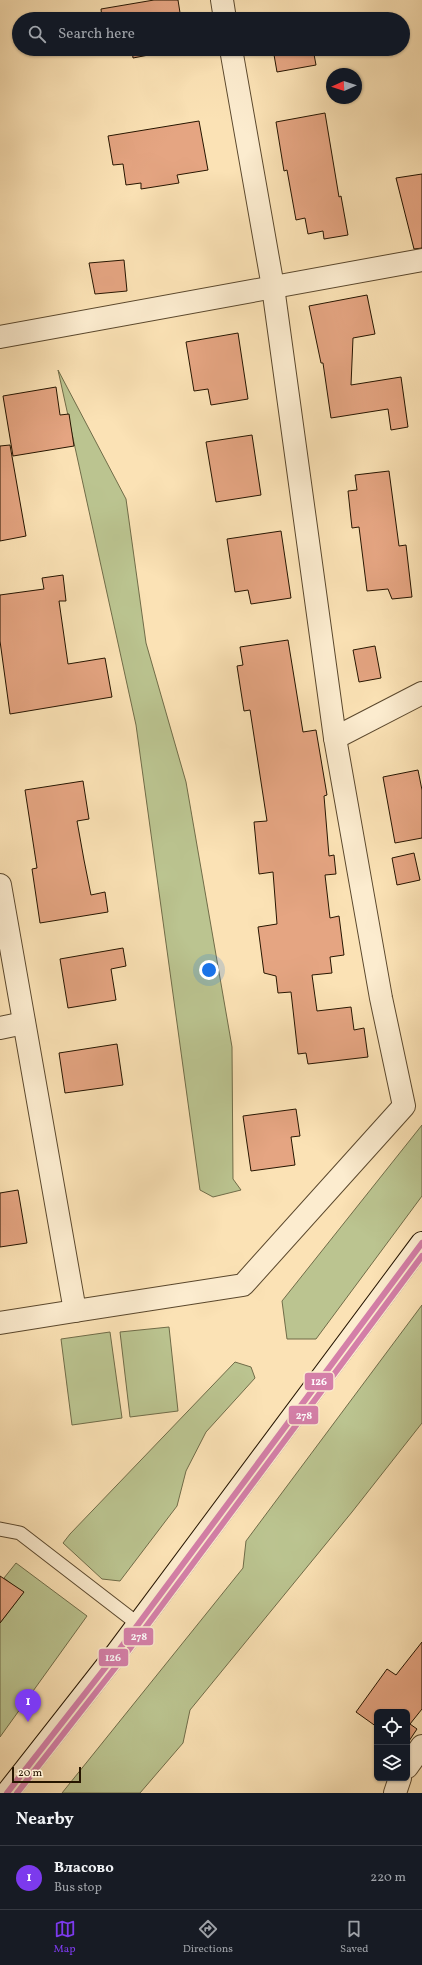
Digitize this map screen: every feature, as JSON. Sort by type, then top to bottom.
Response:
[{"type":"street","points":[[222,0],[224,12]]},
{"type":"street","points":[[0,1323],[74,1310],[243,1285],[404,1106],[381,998],[335,738],[273,287],[232,56]]},
{"type":"street","points":[[0,337],[422,260]]},
{"type":"street","points":[[335,738],[422,694]]},
{"type":"street","points":[[0,885],[74,1310]]},
{"type":"street","points":[[0,1028],[24,1023]]},
{"type":"street","points":[[7,1793],[138,1624],[422,1243]]},
{"type":"street","points":[[410,1763],[422,1746]]},
{"type":"street","points":[[396,1793],[399,1781]]},
{"type":"lane","points":[[0,1529],[20,1533],[138,1624]]},
{"type":"green space","points":[[58,370],[126,499],[146,643],[186,782],[232,1047],[233,1179],[241,1190],[213,1197],[200,1190],[136,725]]},
{"type":"green space","points":[[422,1125],[422,1196],[316,1339],[287,1339],[282,1301]]},
{"type":"green space","points":[[422,1305],[422,1423],[352,1512],[190,1710],[183,1743],[140,1793],[62,1793],[243,1568],[246,1541]]},
{"type":"green space","points":[[169,1327],[178,1411],[130,1417],[120,1332]]},
{"type":"green space","points":[[110,1332],[122,1418],[72,1425],[61,1339]]},
{"type":"green space","points":[[235,1362],[251,1367],[255,1378],[206,1432],[186,1471],[177,1506],[120,1581],[102,1579],[63,1543]]},
{"type":"green space","points":[[16,1563],[87,1616],[0,1737],[0,1623],[23,1593],[4,1578]]},
{"type":"building","points":[[154,0],[178,0],[180,12],[101,12],[101,9]]},
{"type":"building","points":[[133,56],[143,56],[133,58]]},
{"type":"building","points":[[274,56],[314,56],[316,65],[277,72]]},
{"type":"building","points":[[325,113],[339,197],[341,196],[348,235],[324,239],[323,231],[308,234],[305,218],[296,220],[287,170],[284,171],[276,122]]},
{"type":"building","points":[[199,121],[208,170],[177,175],[179,183],[141,189],[141,183],[126,185],[123,164],[113,165],[108,136]]},
{"type":"building","points":[[422,174],[422,248],[414,249],[396,178]]},
{"type":"building","points":[[124,260],[127,291],[95,294],[89,263]]},
{"type":"building","points":[[367,295],[375,334],[353,338],[351,385],[401,377],[408,427],[391,430],[388,409],[331,418],[323,363],[321,363],[309,306]]},
{"type":"building","points":[[238,333],[248,399],[211,405],[208,389],[194,391],[186,342]]},
{"type":"building","points":[[56,387],[60,415],[69,414],[74,446],[13,456],[3,396]]},
{"type":"building","points":[[252,435],[261,495],[216,502],[206,442]]},
{"type":"building","points":[[10,445],[26,536],[0,541],[0,446]]},
{"type":"building","points":[[389,471],[399,546],[406,545],[412,597],[392,599],[388,589],[367,591],[359,527],[352,528],[348,491],[357,490],[355,475]]},
{"type":"building","points":[[281,531],[291,598],[251,604],[248,590],[235,592],[227,539]]},
{"type":"building","points":[[63,575],[66,601],[59,601],[68,664],[105,658],[112,697],[10,714],[0,641],[0,595],[44,589],[42,578]]},
{"type":"building","points":[[288,640],[303,732],[316,730],[327,795],[324,796],[329,856],[334,855],[336,874],[325,875],[330,918],[339,916],[344,955],[330,957],[332,973],[312,975],[317,1011],[351,1007],[354,1030],[364,1028],[368,1057],[308,1064],[306,1053],[298,1054],[291,992],[278,993],[276,976],[264,973],[258,927],[277,924],[273,872],[259,874],[254,822],[267,821],[250,710],[244,711],[237,666],[243,665],[240,647]]},
{"type":"building","points":[[375,646],[381,678],[359,682],[353,650]]},
{"type":"building","points":[[418,770],[422,790],[422,838],[395,843],[383,777]]},
{"type":"building","points":[[83,781],[89,819],[77,821],[84,860],[91,895],[105,892],[108,912],[40,923],[32,869],[37,868],[25,790]]},
{"type":"building","points":[[414,853],[420,880],[397,885],[392,858]]},
{"type":"building","points":[[123,948],[126,966],[111,969],[116,1000],[68,1008],[60,959]]},
{"type":"building","points":[[117,1044],[123,1085],[65,1093],[59,1053]]},
{"type":"building","points":[[296,1109],[300,1136],[291,1137],[295,1165],[251,1171],[243,1116]]},
{"type":"building","points":[[18,1190],[27,1243],[0,1247],[0,1193]]},
{"type":"building","points":[[0,1576],[24,1592],[0,1623]]},
{"type":"building","points":[[422,1642],[422,1709],[410,1724],[410,1709],[374,1709],[374,1725],[356,1712],[387,1669],[396,1675]]},
{"type":"building","points":[[410,1724],[417,1729],[410,1740]]},
{"type":"transit line","name":"126","points":[[7,1793],[116,1654],[422,1243]]},
{"type":"transit line","name":"278","points":[[17,1793],[122,1659],[422,1256]]},
{"type":"place","name":"Власово","points":[[28,1722]]}]
